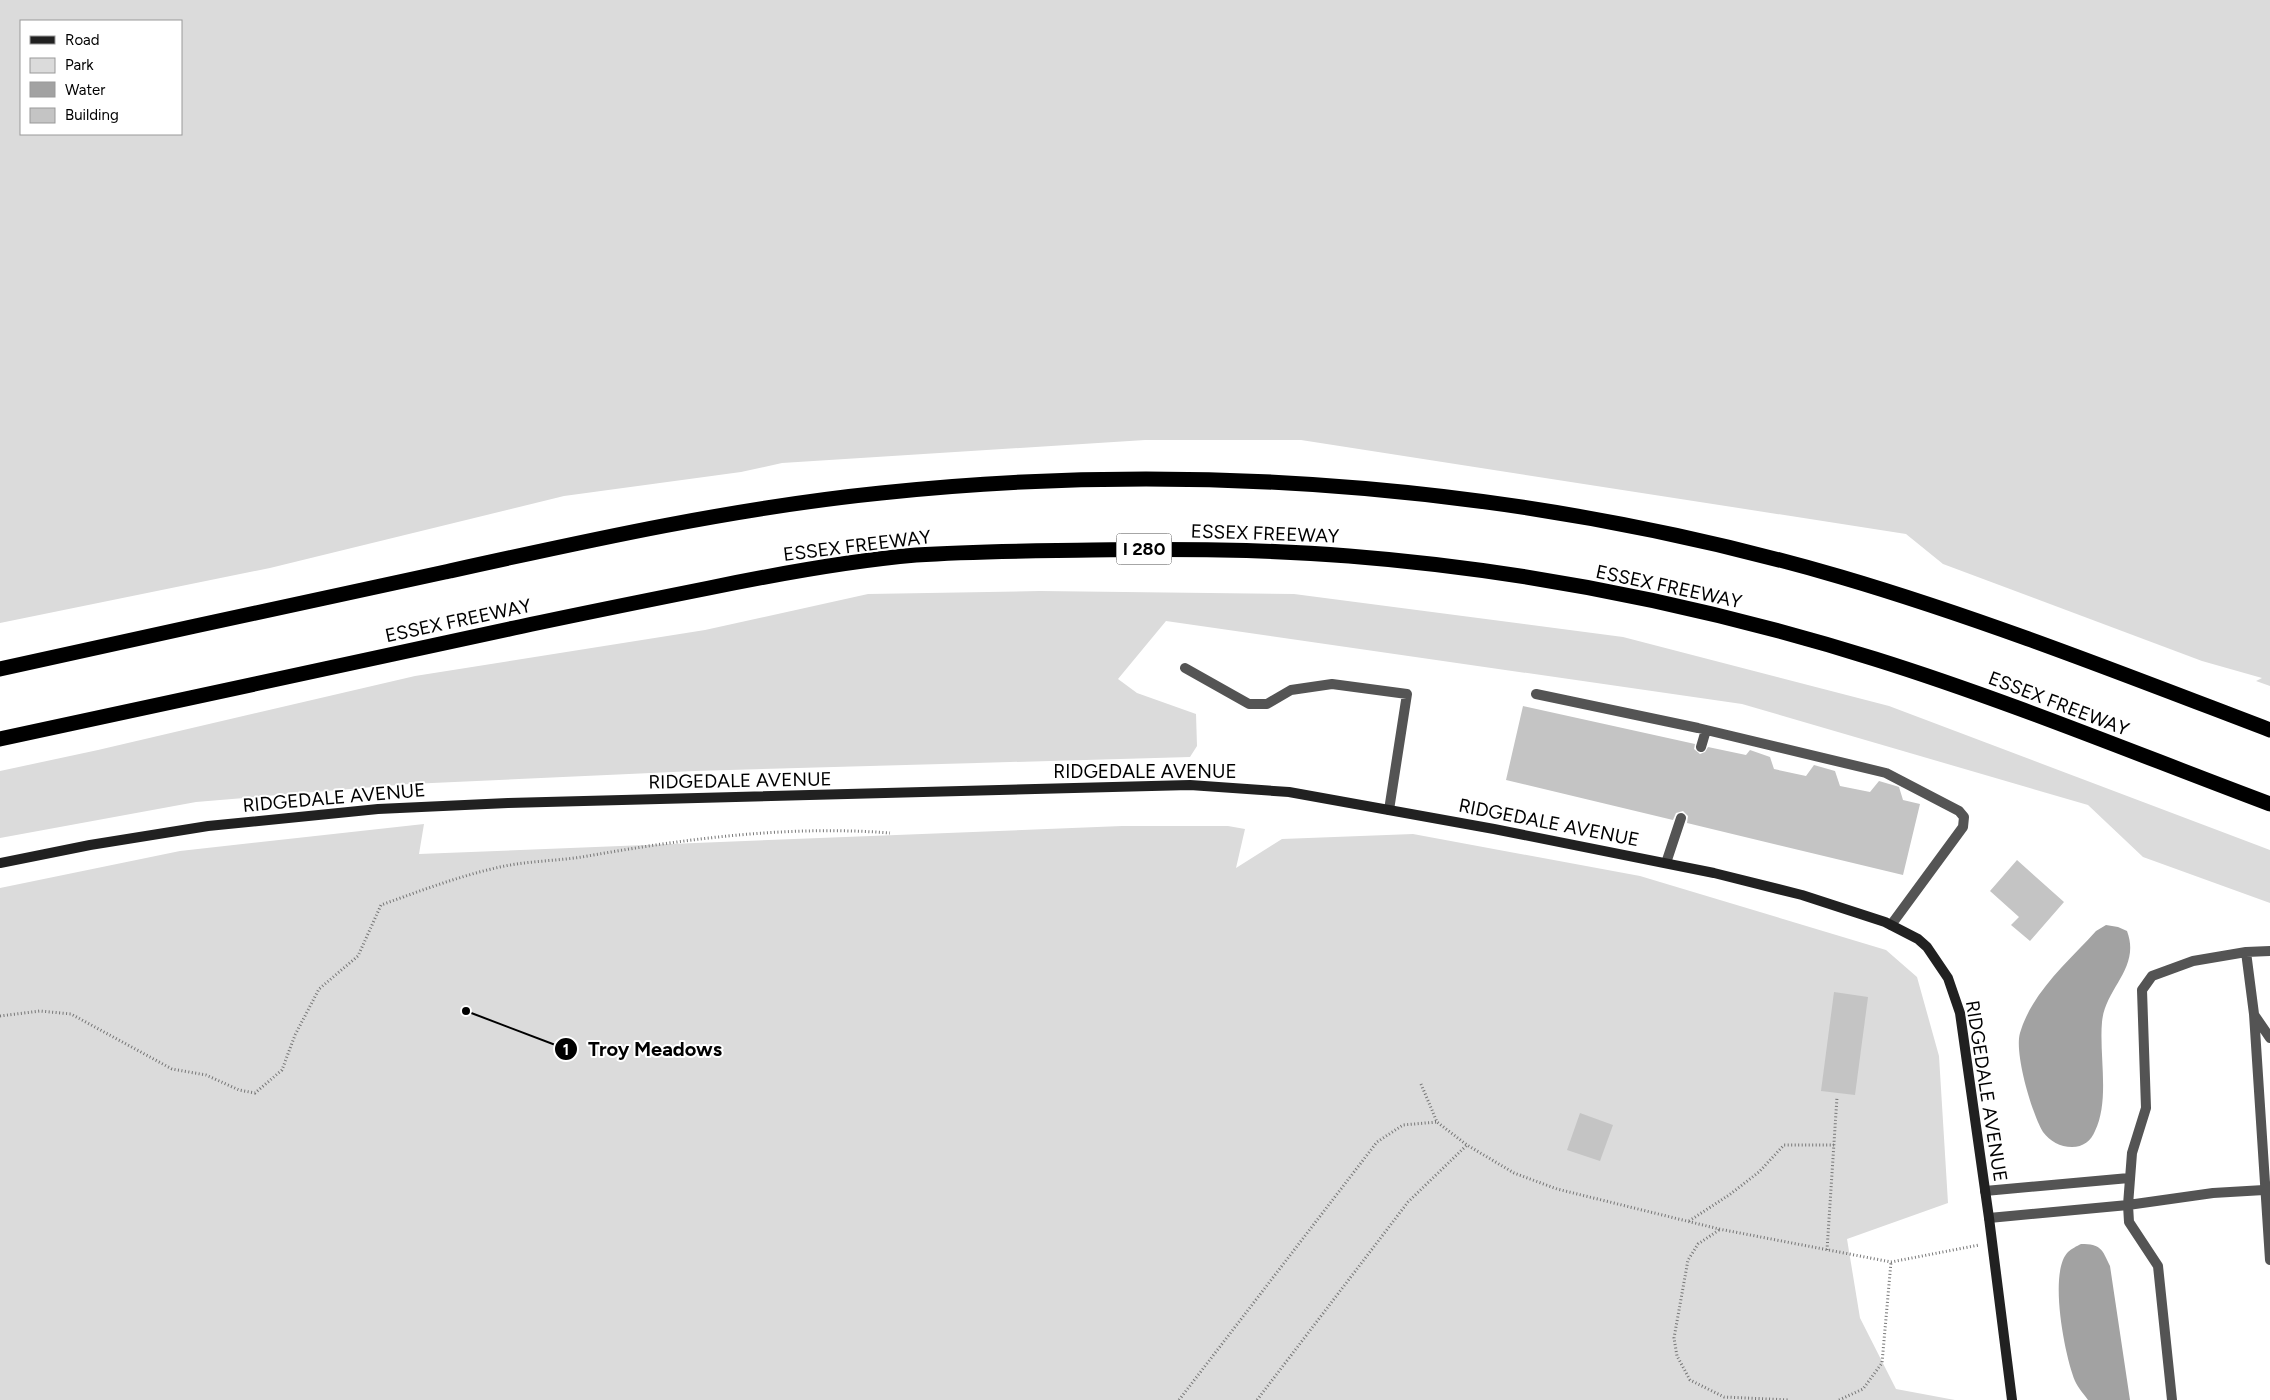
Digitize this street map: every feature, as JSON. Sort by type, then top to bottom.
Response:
[{"type":"highway","points":[[0,669],[600,538],[743,511],[878,493],[977,484],[1089,479],[1196,479],[1316,485],[1436,496],[1574,516],[1730,548],[1839,576],[1934,606],[2074,655],[2270,730]]},
{"type":"highway","name":"ESSEX FREEWAY","points":[[0,739],[588,612],[754,579],[852,563],[914,556],[988,551],[1150,549],[1262,551],[1405,562],[1539,580],[1656,602],[1765,628],[1873,659],[1968,690],[2270,804]]},
{"type":"main road","name":"RIDGEDALE AVENUE","points":[[0,863],[90,845],[208,826],[378,809],[488,804],[1190,785],[1289,792],[1666,863],[1802,895],[1891,924],[1911,934],[1928,947],[1948,978],[1960,1013],[2012,1400]]},
{"type":"lane","points":[[1185,668],[1250,704],[1267,704],[1291,690],[1332,684],[1407,694],[1389,810]]},
{"type":"lane","points":[[1536,694],[1706,730],[1886,773],[1959,811],[1964,817],[1963,827],[1891,924]]},
{"type":"lane","points":[[1701,747],[1706,730]]},
{"type":"lane","points":[[1666,863],[1681,818]]},
{"type":"lane","points":[[2172,1400],[2158,1266],[2129,1222],[2129,1178],[2132,1153],[2146,1108],[2142,990],[2152,976],[2193,961],[2246,952],[2270,951]]},
{"type":"lane","points":[[2246,952],[2254,1014],[2267,1187],[2270,1260]]},
{"type":"lane","points":[[2254,1014],[2270,1038]]},
{"type":"lane","points":[[1985,1191],[2129,1178]]},
{"type":"lane","points":[[1989,1218],[2128,1205],[2267,1187]]},
{"type":"path","points":[[0,1016],[40,1011],[71,1014],[172,1069],[206,1075],[239,1090],[255,1093],[282,1070],[295,1035],[319,989],[358,956],[381,905],[442,882],[501,867],[701,837],[846,830],[890,833]]},
{"type":"path","points":[[1421,1084],[1437,1122],[1467,1146],[1514,1173],[1557,1189],[1719,1229],[1891,1262],[1992,1242]]},
{"type":"path","points":[[1827,1250],[1837,1097]]},
{"type":"path","points":[[1179,1400],[1377,1142],[1402,1125],[1437,1122]]},
{"type":"path","points":[[1688,1222],[1729,1195],[1759,1172],[1784,1145],[1834,1145]]},
{"type":"path","points":[[1257,1400],[1408,1202],[1467,1146]]},
{"type":"path","points":[[1719,1229],[1698,1244],[1688,1260],[1674,1338],[1677,1356],[1690,1380],[1724,1397],[1790,1400]]},
{"type":"path","points":[[1839,1400],[1863,1389],[1882,1363],[1891,1262]]},
{"type":"green space","points":[[0,0],[2270,0],[2270,686],[2256,681],[2262,678],[2202,661],[1943,564],[1906,534],[1301,440],[1145,440],[782,463],[741,472],[564,496],[270,568],[0,623]]},
{"type":"green space","points":[[1040,591],[1294,594],[1623,637],[1889,706],[2270,850],[2270,903],[2143,857],[2088,805],[1742,704],[1166,621],[1118,679],[1137,693],[1196,714],[1197,746],[1190,757],[695,771],[410,784],[196,802],[0,838],[0,771],[415,676],[705,630],[868,594]]},
{"type":"green space","points":[[424,824],[419,854],[1122,826],[1228,826],[1245,829],[1236,868],[1282,839],[1413,834],[1640,876],[1886,950],[1917,977],[1939,1056],[1948,1203],[1847,1239],[1860,1318],[1896,1389],[1955,1400],[0,1400],[0,888],[180,851]]},
{"type":"water","points":[[2106,925],[2127,931],[2130,944],[2129,956],[2121,978],[2109,999],[2102,1022],[2103,1092],[2099,1119],[2089,1140],[2080,1146],[2068,1147],[2059,1145],[2043,1132],[2034,1112],[2022,1068],[2019,1042],[2020,1033],[2033,1004],[2052,978],[2096,931]]},
{"type":"water","points":[[2081,1244],[2097,1246],[2105,1255],[2110,1266],[2130,1400],[2088,1400],[2076,1384],[2071,1369],[2060,1315],[2059,1277],[2062,1262],[2068,1252]]},
{"type":"building","points":[[1523,706],[1695,744],[1694,749],[1700,754],[1705,752],[1708,747],[1746,755],[1750,750],[1770,757],[1774,769],[1806,776],[1814,765],[1835,771],[1840,786],[1870,792],[1879,781],[1899,787],[1903,800],[1920,804],[1903,875],[1687,823],[1688,816],[1683,811],[1676,813],[1673,820],[1506,780]]},
{"type":"building","points":[[2017,860],[2064,902],[2030,941],[2011,925],[2019,917],[1990,891]]},
{"type":"building","points":[[1834,992],[1868,997],[1855,1095],[1821,1091]]},
{"type":"building","points":[[1580,1113],[1613,1125],[1600,1161],[1567,1150]]},
{"type":"place","name":"Troy Meadows","points":[[466,1011]]}]
